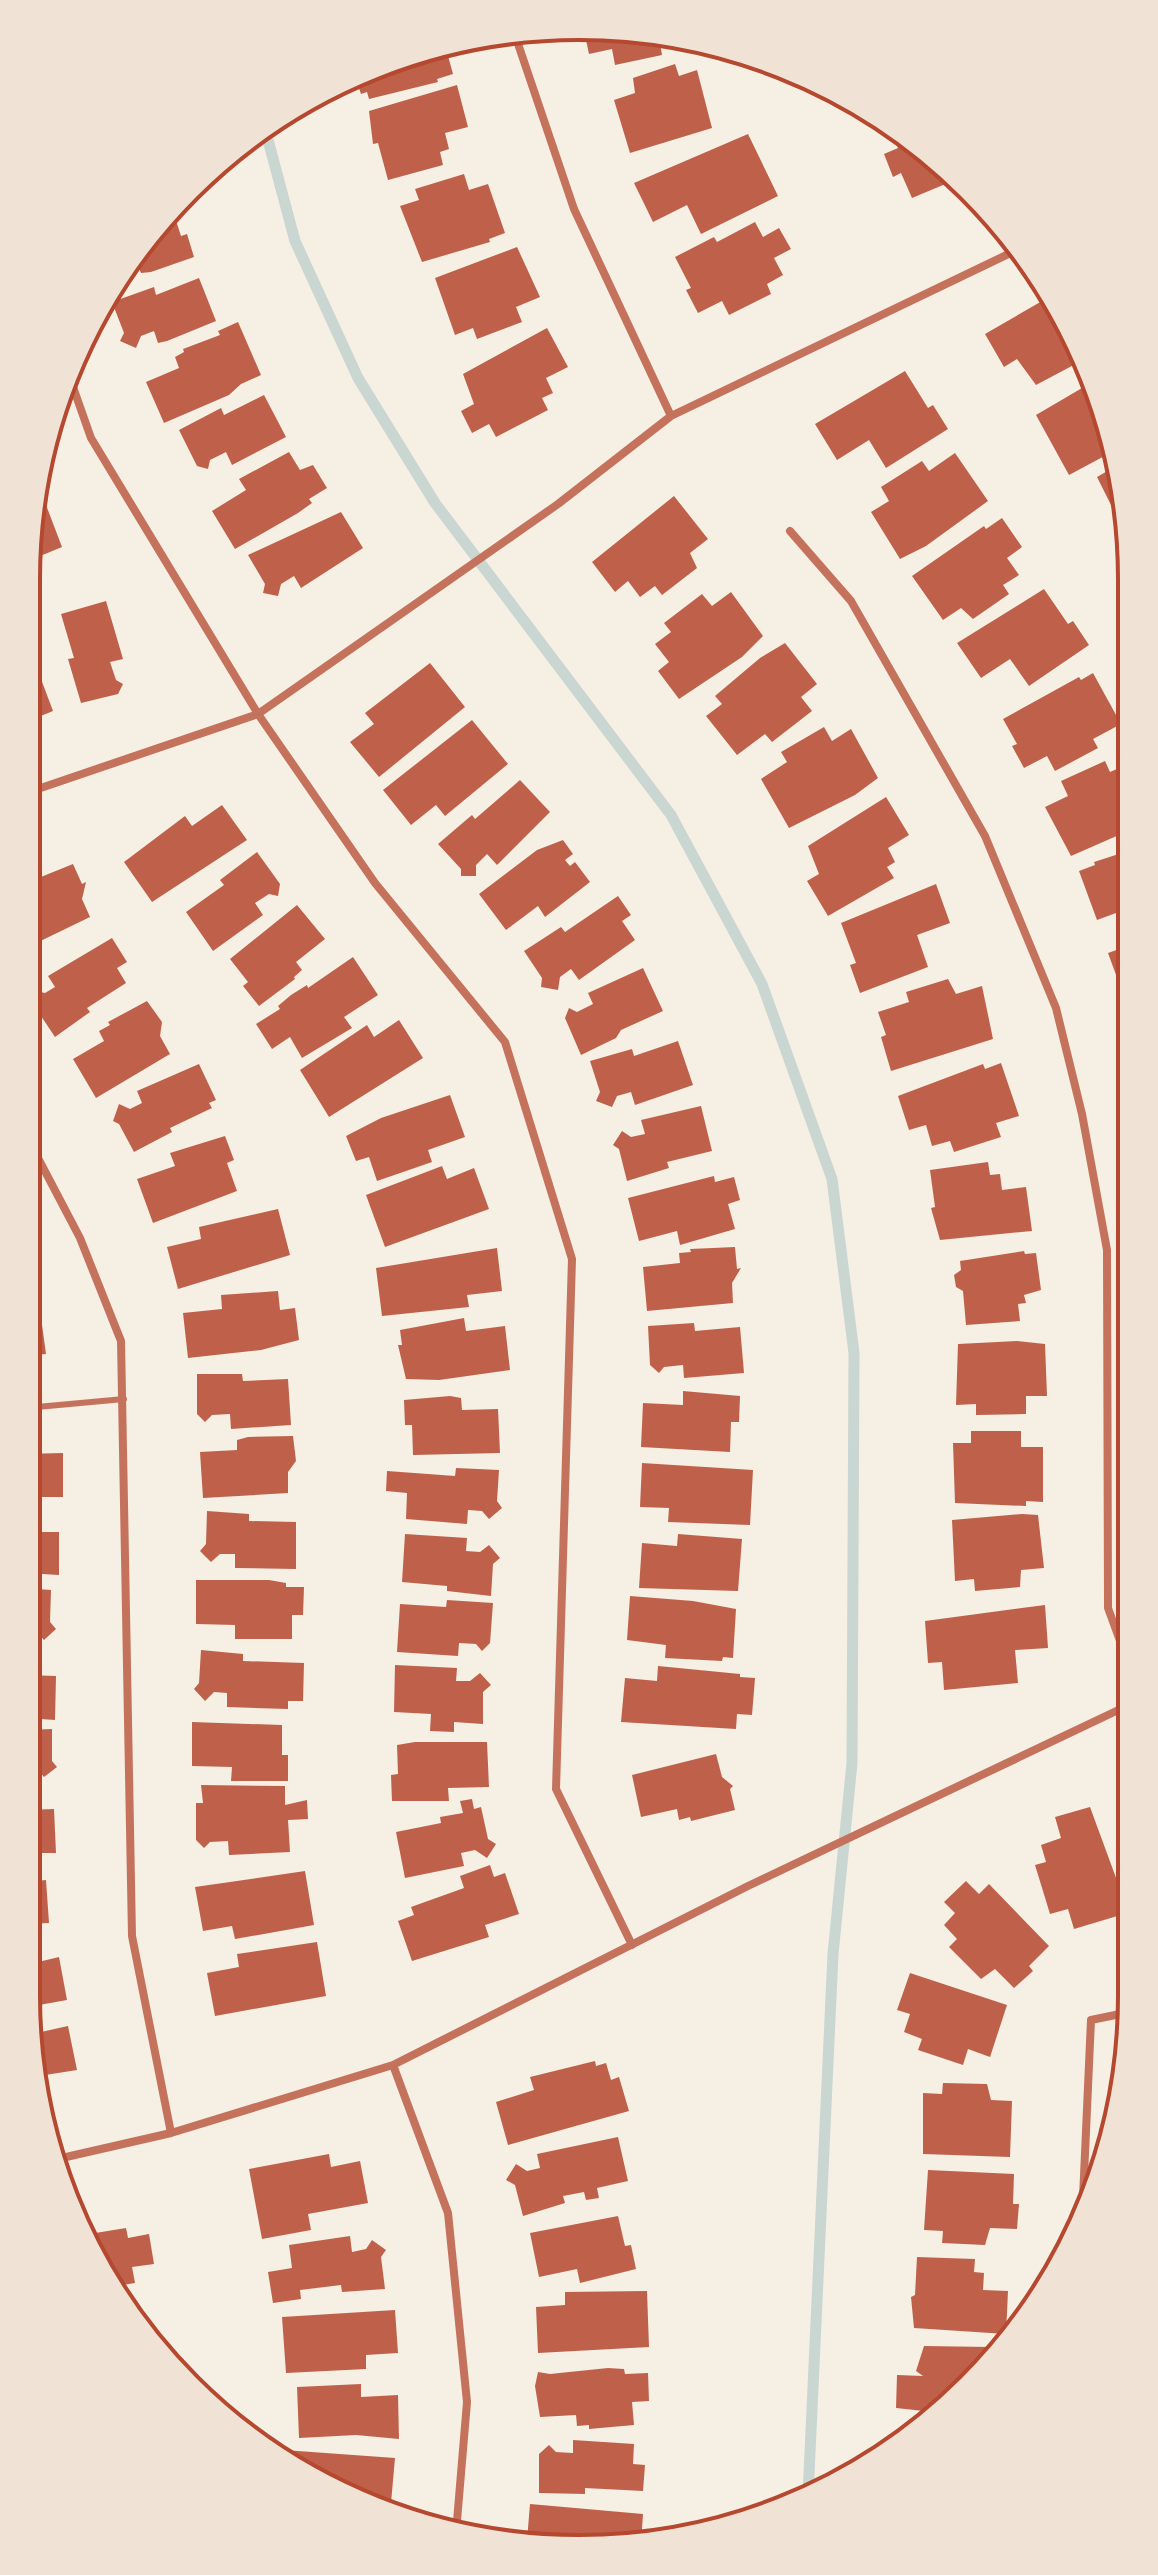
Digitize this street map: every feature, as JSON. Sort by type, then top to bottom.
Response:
[{"type":"street","points":[[518,44],[574,209],[671,416]]},
{"type":"street","points":[[40,788],[258,714],[558,504],[671,416],[1009,254]]},
{"type":"street","points":[[74,391],[91,438],[258,714],[375,883],[505,1042],[572,1259],[556,1789],[632,1945]]},
{"type":"street","points":[[790,531],[851,601],[985,836],[1056,1008],[1082,1114],[1107,1250],[1108,1608],[1118,1635]]},
{"type":"street","points":[[40,1162],[80,1238],[121,1341],[132,1936],[171,2133]]},
{"type":"street","points":[[65,2157],[171,2133],[393,2065],[748,1886],[1118,1710]]},
{"type":"street","points":[[1084,2184],[1091,2020],[1117,2015]]},
{"type":"street","points":[[393,2065],[448,2213],[467,2402],[457,2521]]},
{"type":"lane","points":[[40,1407],[124,1399]]},
{"type":"building","points":[[586,40],[661,47],[662,55],[615,65],[612,49],[589,54]]},
{"type":"building","points":[[448,56],[453,74],[437,79],[438,82],[369,99],[367,92],[361,94],[357,89]]},
{"type":"building","points":[[675,64],[679,76],[697,70],[712,128],[630,153],[614,100],[635,93],[633,78]]},
{"type":"building","points":[[457,85],[468,127],[445,133],[449,149],[440,152],[443,165],[388,180],[378,143],[373,144],[369,111]]},
{"type":"building","points":[[748,134],[778,196],[701,234],[687,205],[653,222],[634,183]]},
{"type":"building","points":[[896,143],[945,184],[912,198],[901,173],[893,177],[884,154],[898,148]]},
{"type":"building","points":[[464,174],[469,190],[488,184],[505,233],[489,239],[490,242],[422,262],[400,206],[419,200],[415,189]]},
{"type":"building","points":[[176,221],[181,236],[187,234],[194,257],[141,273],[139,268]]},
{"type":"building","points":[[755,222],[763,237],[779,228],[791,249],[774,258],[783,275],[767,284],[771,294],[729,315],[722,301],[698,313],[686,290],[691,288],[675,257],[714,237],[717,242]]},
{"type":"building","points":[[517,247],[540,297],[516,307],[522,322],[477,339],[473,328],[455,335],[435,278]]},
{"type":"building","points":[[199,278],[216,321],[158,343],[154,331],[141,336],[136,348],[120,341],[124,333],[114,306],[118,300],[154,287],[156,295]]},
{"type":"building","points":[[1041,302],[1073,365],[1036,385],[1017,359],[1004,367],[985,334]]},
{"type":"building","points":[[238,322],[261,375],[241,384],[229,395],[164,423],[146,382],[179,368],[175,357],[184,352],[183,349],[220,335],[218,331]]},
{"type":"building","points":[[547,328],[568,367],[546,378],[553,393],[542,398],[548,410],[496,437],[489,424],[472,433],[461,411],[474,404],[463,374]]},
{"type":"building","points":[[905,371],[928,408],[933,405],[948,429],[886,468],[869,440],[837,460],[815,424]]},
{"type":"building","points":[[1082,388],[1104,456],[1069,475],[1036,415]]},
{"type":"building","points":[[264,395],[286,437],[232,465],[226,452],[210,460],[208,469],[197,466],[179,430],[221,408],[224,415]]},
{"type":"building","points":[[289,452],[300,470],[313,465],[327,488],[309,499],[312,503],[298,513],[235,549],[212,511],[246,490],[239,479]]},
{"type":"building","points":[[955,453],[988,501],[926,546],[900,559],[871,512],[889,501],[881,487],[922,461],[929,471]]},
{"type":"building","points":[[1107,471],[1113,509],[1097,477]]},
{"type":"building","points":[[674,496],[708,539],[690,553],[697,568],[662,595],[655,586],[640,597],[628,581],[615,592],[592,562]]},
{"type":"building","points":[[46,505],[46,505],[62,547],[41,556]]},
{"type":"building","points":[[341,512],[363,548],[301,588],[294,576],[281,584],[278,596],[263,593],[265,584],[248,555]]},
{"type":"building","points":[[1002,518],[1022,547],[1007,558],[1019,575],[1003,585],[1009,594],[973,619],[961,608],[943,620],[912,576],[984,526],[986,529]]},
{"type":"building","points":[[1044,589],[1068,624],[1073,621],[1089,645],[1029,686],[1010,659],[981,678],[957,643]]},
{"type":"building","points":[[731,592],[763,636],[742,657],[679,699],[658,671],[669,662],[655,644],[671,632],[664,623],[702,594],[712,606]]},
{"type":"building","points":[[106,601],[123,659],[110,662],[116,680],[123,684],[118,694],[81,703],[68,659],[74,658],[61,614]]},
{"type":"building","points":[[785,643],[817,684],[801,697],[812,711],[772,742],[765,734],[737,755],[706,716],[722,704],[715,696],[760,658]]},
{"type":"building","points":[[430,663],[465,707],[379,777],[350,742],[374,724],[365,713]]},
{"type":"building","points":[[1093,673],[1118,719],[1118,726],[1093,739],[1098,748],[1055,771],[1047,756],[1024,768],[1012,746],[1017,744],[1003,719],[1079,677],[1081,680]]},
{"type":"building","points":[[40,676],[53,711],[40,716]]},
{"type":"building","points":[[472,720],[508,764],[445,816],[436,805],[411,825],[383,790]]},
{"type":"building","points":[[824,727],[832,741],[851,729],[878,778],[855,795],[789,828],[761,779],[787,762],[781,752]]},
{"type":"building","points":[[1105,761],[1110,772],[1118,768],[1118,835],[1071,856],[1045,807],[1068,796],[1061,781]]},
{"type":"building","points":[[520,780],[550,812],[497,865],[487,854],[476,865],[476,876],[461,876],[461,869],[438,844],[472,815],[475,819]]},
{"type":"building","points":[[886,797],[909,835],[888,848],[895,862],[887,867],[894,878],[828,916],[807,881],[819,874],[808,846]]},
{"type":"building","points":[[222,805],[247,840],[152,902],[124,862],[185,816],[192,826]]},
{"type":"building","points":[[563,840],[573,854],[565,860],[570,866],[575,862],[590,882],[545,917],[538,906],[506,930],[479,894],[537,850]]},
{"type":"building","points":[[257,852],[280,884],[278,896],[269,894],[255,903],[263,915],[213,951],[186,912],[224,885],[220,880]]},
{"type":"building","points":[[1118,854],[1118,918],[1116,913],[1097,920],[1079,871],[1095,865],[1094,862]]},
{"type":"building","points":[[73,864],[82,884],[86,882],[82,899],[90,917],[40,941],[40,877]]},
{"type":"building","points":[[936,884],[950,923],[917,935],[928,967],[860,993],[850,965],[856,963],[841,923]]},
{"type":"building","points":[[618,896],[631,915],[622,921],[635,940],[579,980],[571,969],[560,977],[558,990],[541,987],[542,978],[524,951],[561,927],[565,932]]},
{"type":"building","points":[[297,905],[325,939],[296,962],[302,970],[295,979],[259,1006],[243,986],[248,982],[230,959]]},
{"type":"building","points":[[112,938],[127,962],[117,968],[126,983],[87,1008],[90,1012],[55,1037],[40,1014],[40,992],[45,993],[55,987],[48,976]]},
{"type":"building","points":[[1118,949],[1118,980],[1108,953]]},
{"type":"building","points":[[353,957],[378,995],[344,1017],[352,1028],[302,1058],[290,1037],[272,1049],[256,1024],[280,1009],[278,1006],[291,995],[307,985],[308,988]]},
{"type":"building","points":[[643,968],[663,1011],[621,1030],[616,1038],[581,1055],[565,1018],[569,1008],[577,1012],[593,1004],[588,993]]},
{"type":"building","points":[[948,979],[956,994],[982,986],[993,1039],[891,1071],[881,1037],[886,1035],[878,1012],[909,1002],[906,992]]},
{"type":"building","points":[[147,1001],[162,1022],[160,1036],[170,1054],[96,1098],[73,1059],[104,1041],[99,1031],[110,1025],[108,1022]]},
{"type":"building","points":[[399,1020],[423,1058],[329,1117],[300,1070],[367,1025],[374,1037]]},
{"type":"building","points":[[678,1041],[693,1085],[635,1105],[631,1092],[617,1096],[612,1107],[596,1101],[600,1092],[590,1061],[632,1049],[634,1056]]},
{"type":"building","points":[[1001,1063],[1019,1116],[996,1123],[1001,1137],[954,1152],[950,1141],[932,1146],[926,1125],[909,1130],[898,1096],[983,1064],[985,1069]]},
{"type":"building","points":[[199,1064],[216,1100],[209,1103],[212,1108],[170,1128],[172,1132],[134,1152],[119,1124],[113,1121],[119,1104],[130,1109],[142,1103],[137,1091]]},
{"type":"building","points":[[450,1095],[465,1137],[428,1150],[432,1162],[377,1181],[369,1157],[356,1161],[346,1136],[381,1118]]},
{"type":"building","points":[[701,1106],[712,1151],[667,1162],[669,1168],[627,1181],[619,1149],[613,1145],[622,1131],[631,1137],[645,1134],[641,1120]]},
{"type":"building","points":[[225,1136],[234,1160],[227,1163],[237,1191],[153,1223],[137,1179],[175,1166],[170,1153]]},
{"type":"building","points":[[988,1162],[990,1175],[1000,1174],[1002,1190],[1026,1187],[1032,1231],[940,1240],[931,1208],[935,1207],[930,1170]]},
{"type":"building","points":[[442,1166],[447,1179],[474,1168],[489,1209],[385,1247],[366,1195]]},
{"type":"building","points":[[714,1176],[715,1182],[734,1177],[740,1200],[728,1204],[735,1229],[680,1245],[677,1231],[639,1241],[628,1198]]},
{"type":"building","points":[[278,1209],[290,1255],[178,1289],[167,1247],[201,1239],[199,1227]]},
{"type":"building","points":[[735,1247],[737,1269],[741,1268],[732,1283],[733,1303],[647,1311],[643,1267],[680,1263],[679,1253],[691,1252],[690,1249]]},
{"type":"building","points":[[497,1248],[502,1291],[467,1295],[469,1307],[382,1316],[376,1268]]},
{"type":"building","points":[[1024,1251],[1025,1254],[1036,1253],[1041,1290],[1024,1295],[1026,1303],[1018,1304],[1020,1321],[966,1325],[963,1291],[956,1287],[954,1275],[961,1270],[960,1261]]},
{"type":"building","points":[[278,1291],[280,1310],[295,1308],[299,1340],[261,1350],[188,1358],[183,1313],[222,1309],[221,1295]]},
{"type":"building","points":[[40,1310],[46,1354],[40,1355]]},
{"type":"building","points":[[464,1318],[466,1331],[505,1326],[510,1370],[439,1380],[406,1379],[398,1345],[402,1345],[400,1330]]},
{"type":"building","points":[[694,1323],[695,1331],[740,1327],[744,1373],[684,1378],[683,1365],[664,1367],[659,1373],[650,1365],[648,1326]]},
{"type":"building","points":[[1017,1341],[1045,1344],[1047,1396],[1026,1396],[1026,1414],[976,1415],[976,1404],[956,1405],[958,1344]]},
{"type":"building","points":[[197,1374],[242,1374],[243,1381],[288,1379],[291,1425],[231,1429],[230,1414],[212,1415],[205,1422],[197,1414]]},
{"type":"building","points":[[683,1391],[740,1396],[739,1422],[731,1422],[730,1452],[641,1447],[643,1403],[683,1405]]},
{"type":"building","points":[[461,1398],[462,1410],[498,1409],[500,1453],[413,1455],[412,1425],[405,1425],[404,1400]]},
{"type":"building","points":[[971,1431],[1021,1431],[1021,1447],[1043,1447],[1043,1502],[1026,1501],[1026,1506],[955,1503],[953,1443],[971,1443]]},
{"type":"building","points":[[293,1436],[296,1461],[288,1472],[288,1493],[203,1498],[200,1452],[237,1450],[237,1440],[248,1437]]},
{"type":"building","points":[[63,1453],[63,1497],[40,1497],[40,1454]]},
{"type":"building","points":[[642,1463],[753,1470],[750,1525],[668,1522],[669,1508],[640,1507]]},
{"type":"building","points":[[456,1468],[499,1470],[497,1501],[502,1508],[489,1519],[482,1511],[468,1510],[467,1524],[406,1519],[407,1493],[386,1491],[387,1471],[455,1476]]},
{"type":"building","points":[[207,1511],[249,1514],[249,1521],[296,1522],[296,1569],[235,1568],[235,1554],[220,1554],[211,1562],[200,1551],[206,1544]]},
{"type":"building","points":[[1038,1515],[1044,1568],[1021,1570],[1020,1587],[975,1591],[974,1579],[955,1581],[952,1520]]},
{"type":"building","points":[[40,1532],[59,1532],[59,1575],[40,1574]]},
{"type":"building","points":[[405,1534],[467,1538],[466,1551],[480,1552],[489,1545],[500,1558],[493,1564],[491,1596],[447,1591],[447,1586],[402,1582]]},
{"type":"building","points":[[678,1534],[742,1539],[738,1591],[639,1588],[642,1543],[677,1546]]},
{"type":"building","points":[[196,1580],[269,1580],[286,1583],[286,1587],[304,1587],[303,1615],[292,1615],[292,1639],[235,1639],[235,1625],[196,1624]]},
{"type":"building","points":[[40,1589],[51,1590],[50,1622],[56,1629],[44,1640],[40,1636]]},
{"type":"building","points":[[630,1596],[693,1601],[736,1609],[733,1658],[723,1657],[722,1661],[665,1658],[666,1645],[627,1640]]},
{"type":"building","points":[[447,1600],[493,1603],[490,1643],[482,1651],[476,1644],[459,1643],[458,1656],[397,1652],[400,1604],[446,1607]]},
{"type":"building","points":[[1045,1605],[1048,1648],[1015,1650],[1018,1683],[944,1690],[942,1662],[928,1663],[925,1621]]},
{"type":"building","points":[[201,1650],[243,1654],[243,1661],[304,1663],[303,1701],[288,1701],[288,1709],[227,1707],[227,1693],[214,1692],[205,1701],[194,1689],[199,1683]]},
{"type":"building","points":[[395,1665],[457,1668],[456,1681],[470,1681],[480,1673],[491,1685],[483,1692],[483,1724],[454,1722],[454,1732],[430,1731],[431,1714],[394,1712]]},
{"type":"building","points":[[658,1666],[755,1678],[752,1715],[737,1714],[736,1729],[621,1722],[625,1678],[657,1681]]},
{"type":"building","points":[[40,1675],[56,1676],[55,1720],[40,1719]]},
{"type":"building","points":[[192,1722],[282,1725],[282,1755],[288,1755],[288,1781],[231,1781],[232,1767],[192,1766]]},
{"type":"building","points":[[40,1729],[52,1729],[52,1761],[57,1767],[44,1777],[40,1772]]},
{"type":"building","points":[[487,1742],[489,1787],[448,1788],[449,1801],[392,1801],[391,1775],[398,1774],[397,1745]]},
{"type":"building","points":[[716,1754],[722,1777],[733,1786],[730,1789],[735,1810],[691,1821],[690,1817],[679,1820],[677,1809],[641,1817],[632,1775]]},
{"type":"building","points":[[201,1785],[285,1786],[285,1805],[307,1800],[308,1819],[288,1820],[290,1852],[229,1855],[228,1841],[210,1842],[204,1848],[196,1840],[196,1803],[203,1803]]},
{"type":"building","points":[[472,1799],[474,1809],[481,1807],[488,1839],[496,1844],[487,1858],[475,1850],[461,1853],[464,1866],[405,1878],[396,1832],[441,1823],[440,1817],[463,1813],[460,1801]]},
{"type":"building","points":[[1090,1807],[1118,1883],[1118,1916],[1074,1929],[1068,1909],[1050,1914],[1035,1865],[1046,1862],[1041,1845],[1061,1838],[1055,1817]]},
{"type":"building","points":[[54,1809],[56,1853],[40,1853],[40,1810]]},
{"type":"building","points":[[490,1865],[494,1877],[505,1873],[519,1914],[485,1925],[489,1937],[412,1961],[398,1921],[414,1915],[411,1907],[464,1888],[460,1876]]},
{"type":"building","points":[[305,1871],[314,1925],[235,1939],[232,1926],[203,1931],[195,1887]]},
{"type":"building","points":[[46,1880],[49,1923],[40,1923],[40,1881]]},
{"type":"building","points":[[966,1881],[979,1894],[989,1884],[1049,1946],[1029,1966],[1033,1971],[1014,1988],[995,1969],[981,1979],[949,1947],[957,1939],[944,1925],[955,1913],[944,1902]]},
{"type":"building","points":[[317,1942],[326,1996],[215,2016],[207,1973],[239,1967],[237,1954]]},
{"type":"building","points":[[59,1957],[67,2000],[40,2005],[40,1962]]},
{"type":"building","points":[[910,1973],[1007,2005],[990,2057],[968,2049],[963,2065],[918,2050],[922,2039],[904,2032],[910,2014],[897,2010]]},
{"type":"building","points":[[68,2026],[77,2070],[46,2075],[41,2032]]},
{"type":"building","points":[[595,2061],[596,2066],[606,2063],[611,2080],[619,2077],[629,2111],[508,2145],[496,2102],[534,2090],[530,2077]]},
{"type":"building","points":[[943,2083],[987,2084],[991,2100],[1012,2101],[1010,2157],[923,2154],[923,2093],[942,2094]]},
{"type":"building","points":[[618,2137],[628,2181],[597,2188],[599,2198],[586,2200],[584,2192],[563,2196],[565,2203],[523,2216],[515,2185],[506,2180],[516,2164],[527,2171],[540,2168],[537,2154]]},
{"type":"building","points":[[329,2154],[331,2167],[360,2161],[368,2203],[308,2214],[311,2230],[262,2239],[249,2169]]},
{"type":"building","points":[[928,2170],[1014,2174],[1013,2204],[1019,2204],[1017,2229],[990,2228],[985,2245],[942,2243],[943,2231],[924,2230]]},
{"type":"building","points":[[618,2216],[625,2246],[631,2245],[636,2269],[580,2283],[577,2269],[539,2277],[530,2233]]},
{"type":"building","points":[[126,2228],[128,2238],[149,2234],[154,2264],[132,2267],[135,2283],[124,2285],[96,2233]]},
{"type":"building","points":[[350,2236],[352,2252],[366,2249],[372,2240],[386,2250],[381,2257],[385,2289],[342,2292],[341,2285],[300,2290],[301,2299],[273,2303],[268,2272],[292,2268],[289,2245]]},
{"type":"building","points":[[917,2257],[975,2259],[974,2272],[984,2273],[983,2290],[1008,2291],[1006,2325],[999,2334],[914,2328],[911,2297],[915,2295]]},
{"type":"building","points":[[647,2291],[649,2347],[538,2353],[536,2307],[565,2305],[565,2292]]},
{"type":"building","points":[[395,2310],[398,2353],[366,2355],[366,2369],[286,2373],[282,2317]]},
{"type":"building","points":[[924,2346],[987,2347],[922,2411],[896,2408],[897,2375],[923,2376],[916,2371]]},
{"type":"building","points":[[624,2369],[625,2374],[648,2373],[649,2401],[632,2402],[634,2425],[589,2429],[589,2425],[577,2426],[576,2415],[540,2417],[535,2386],[538,2372],[550,2374]]},
{"type":"building","points":[[361,2384],[361,2397],[398,2395],[399,2439],[356,2435],[299,2438],[297,2387]]},
{"type":"building","points":[[573,2440],[634,2444],[633,2464],[645,2465],[643,2491],[585,2488],[585,2494],[539,2493],[539,2454],[549,2445],[556,2452],[573,2453]]},
{"type":"building","points":[[290,2450],[395,2458],[391,2501],[341,2479]]},
{"type":"building","points":[[530,2504],[643,2514],[642,2531],[579,2535],[528,2532]]},
{"type":"waterway","points":[[268,139],[295,241],[358,378],[435,503],[671,815],[762,984],[832,1179],[854,1353],[852,1763],[833,1954],[809,2483]]}]
